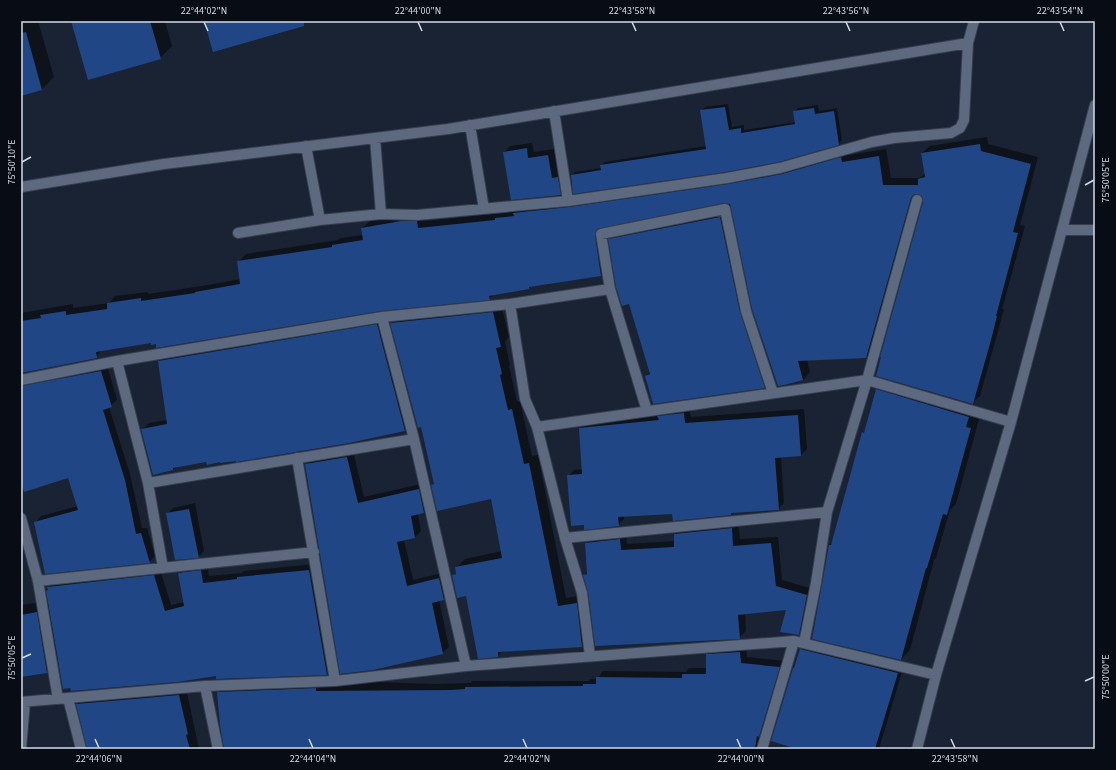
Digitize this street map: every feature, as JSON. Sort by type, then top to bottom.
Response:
[{"type":"street","points":[[238,233],[320,220],[381,214],[417,215],[568,201],[728,178],[780,168],[872,142],[894,138],[951,133],[960,128],[964,120],[968,43],[974,21]]},
{"type":"street","points":[[21,187],[164,164],[470,125],[968,43]]},
{"type":"street","points":[[917,749],[936,675],[1011,422],[1095,105]]},
{"type":"street","points":[[554,111],[568,201]]},
{"type":"street","points":[[470,125],[484,209]]},
{"type":"street","points":[[375,138],[381,214]]},
{"type":"street","points":[[306,146],[320,220]]},
{"type":"street","points":[[804,643],[816,582],[827,512],[867,380],[917,200]]},
{"type":"street","points":[[647,410],[610,289],[601,234],[725,209],[746,311],[773,393]]},
{"type":"street","points":[[1062,230],[1095,230]]},
{"type":"street","points":[[21,380],[117,361],[382,317],[510,304],[610,289]]},
{"type":"street","points":[[510,304],[525,400],[537,427],[565,538],[582,593],[590,656]]},
{"type":"street","points":[[382,317],[414,439],[466,666]]},
{"type":"street","points":[[117,361],[148,483],[163,568]]},
{"type":"street","points":[[537,427],[647,410],[867,380],[1011,422]]},
{"type":"street","points":[[148,483],[414,439]]},
{"type":"street","points":[[297,458],[335,680]]},
{"type":"street","points":[[565,538],[827,512]]},
{"type":"street","points":[[21,518],[38,581],[64,698],[81,749]]},
{"type":"street","points":[[38,581],[314,552]]},
{"type":"street","points":[[21,749],[23,702],[205,686],[335,680],[466,666],[794,641],[936,675]]},
{"type":"street","points":[[762,749],[794,641]]},
{"type":"street","points":[[205,686],[218,749]]},
{"type":"building","points":[[71,21],[150,21],[161,59],[88,80]]},
{"type":"building","points":[[204,21],[304,21],[304,26],[213,52]]},
{"type":"building","points":[[26,32],[42,90],[21,96],[21,33]]},
{"type":"building","points":[[725,107],[729,130],[741,128],[741,133],[795,124],[793,111],[814,108],[815,114],[834,111],[839,145],[779,162],[726,172],[573,194],[571,175],[601,170],[600,165],[706,149],[700,110]]},
{"type":"building","points":[[980,144],[981,151],[1031,164],[1013,232],[1018,233],[973,404],[876,376],[923,202],[922,196],[918,194],[913,195],[911,198],[866,358],[798,361],[803,380],[784,385],[778,386],[752,309],[730,204],[724,203],[597,229],[595,235],[601,276],[529,287],[529,289],[489,296],[490,300],[381,311],[156,348],[156,344],[151,345],[151,343],[96,352],[97,358],[21,373],[21,321],[41,318],[40,315],[66,311],[66,315],[107,309],[107,303],[141,298],[141,301],[195,293],[240,284],[237,261],[332,247],[332,245],[363,240],[361,228],[401,221],[417,221],[418,228],[495,220],[495,218],[514,216],[513,213],[569,207],[728,184],[782,174],[841,157],[842,162],[879,156],[883,185],[918,185],[918,179],[925,177],[921,153]]},
{"type":"building","points":[[527,148],[528,158],[548,155],[552,178],[558,177],[561,195],[511,200],[503,152]]},
{"type":"building","points":[[720,217],[740,312],[765,388],[653,404],[645,376],[650,374],[629,304],[622,306],[616,287],[608,239]]},
{"type":"building","points":[[493,312],[501,347],[496,348],[502,374],[500,375],[508,410],[512,409],[524,464],[529,463],[558,606],[577,603],[582,647],[498,652],[498,657],[478,659],[466,596],[457,598],[452,575],[456,574],[455,567],[502,558],[491,499],[437,511],[431,485],[434,484],[421,427],[418,428],[390,323]]},
{"type":"building","points":[[377,324],[405,431],[349,443],[236,462],[220,462],[207,465],[206,462],[173,468],[173,470],[153,475],[141,429],[167,424],[158,361]]},
{"type":"building","points":[[101,371],[112,407],[103,410],[125,480],[136,534],[141,533],[150,563],[45,574],[34,522],[78,510],[68,478],[24,492],[21,482],[21,386]]},
{"type":"building","points":[[876,389],[969,417],[966,427],[971,428],[947,515],[943,514],[926,568],[901,660],[812,639],[829,545],[831,545],[862,432],[864,433]]},
{"type":"building","points":[[684,413],[685,423],[798,415],[801,456],[775,458],[779,510],[731,513],[731,515],[673,521],[672,514],[618,517],[619,526],[584,530],[584,525],[571,526],[567,475],[582,474],[579,428],[659,420],[657,416]]},
{"type":"building","points":[[347,457],[358,503],[419,489],[424,513],[411,516],[415,538],[397,542],[407,586],[439,578],[444,600],[432,603],[443,654],[373,670],[340,674],[305,464]]},
{"type":"building","points":[[189,509],[199,558],[175,560],[166,513]]},
{"type":"building","points":[[732,528],[733,546],[771,543],[776,586],[807,595],[799,635],[780,632],[786,610],[738,615],[740,639],[595,646],[588,592],[583,575],[587,574],[585,543],[620,539],[621,550],[674,547],[674,534]]},
{"type":"building","points":[[201,570],[203,583],[237,579],[237,577],[309,570],[327,675],[216,679],[216,676],[177,682],[71,691],[70,688],[63,689],[46,591],[48,590],[47,587],[154,575],[165,611],[184,606],[178,573]]},
{"type":"building","points":[[37,612],[47,673],[21,677],[21,615]]},
{"type":"building","points":[[800,649],[898,673],[875,749],[797,749],[771,741]]},
{"type":"building","points":[[740,652],[741,663],[780,667],[759,737],[757,736],[755,749],[224,749],[220,725],[217,692],[316,688],[316,691],[451,690],[465,689],[465,687],[583,686],[583,684],[596,684],[596,677],[682,678],[682,674],[706,674],[706,654]]},
{"type":"building","points":[[179,695],[190,749],[87,749],[76,704]]}]
